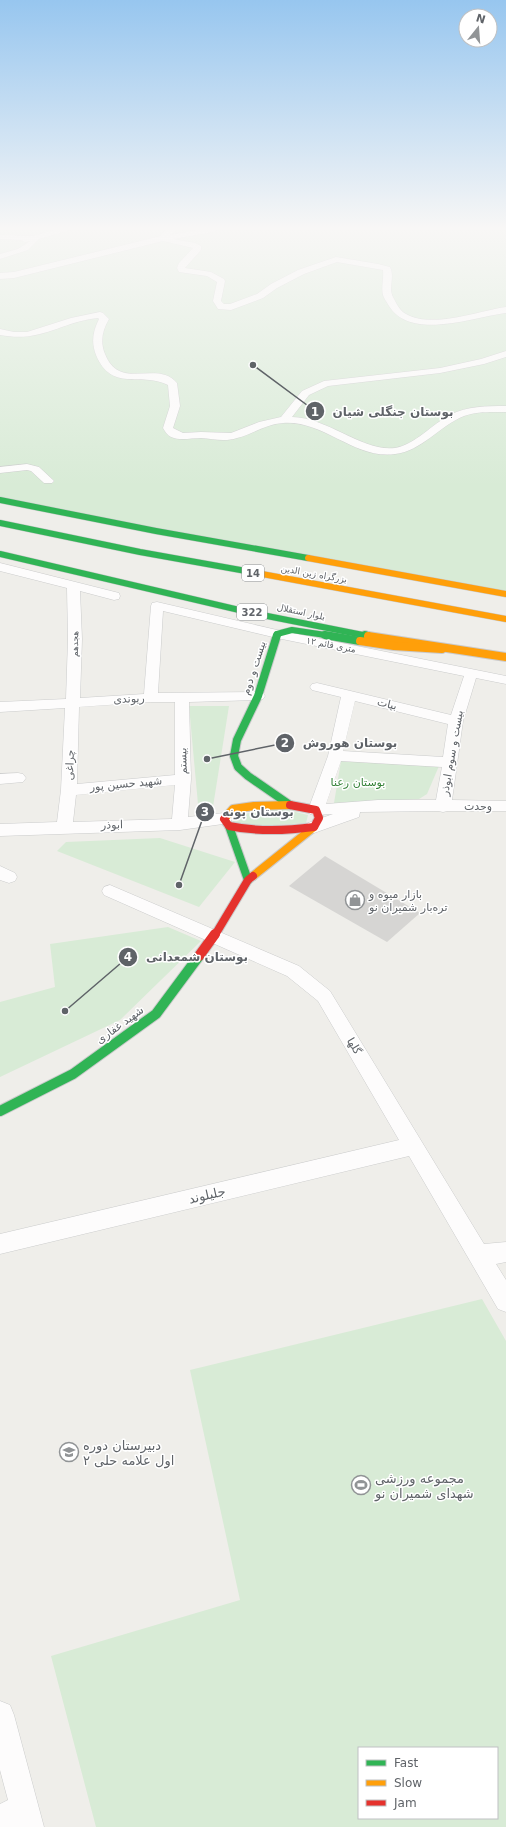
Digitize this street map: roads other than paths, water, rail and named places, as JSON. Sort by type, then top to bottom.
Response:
[{"type":"main road","name":"بزرگراه زین الدین","points":[[0,500],[156,531],[506,594]]},
{"type":"main road","name":"بزرگراه زین الدین","points":[[0,523],[140,552],[506,619]]},
{"type":"main road","name":"بلوار استقلال","points":[[0,547],[275,609],[368,628],[468,644],[506,648]]},
{"type":"main road","name":"بلوار استقلال","points":[[0,554],[280,618],[385,640],[506,657]]},
{"type":"main road","name":"بیست و دوم","points":[[290,805],[248,776],[238,767],[234,756],[237,740],[258,696],[278,634],[292,630],[394,646],[449,650]]},
{"type":"main road","points":[[227,822],[245,830],[292,831],[314,827],[319,818],[316,810],[290,805],[254,806],[233,809],[227,822],[248,880]]},
{"type":"main road","name":"شهید غفاری","points":[[0,1111],[73,1074],[156,1014],[214,936],[248,880],[314,827]]},
{"type":"street","points":[[401,315],[412,320],[429,322],[455,320],[473,315]]},
{"type":"street","points":[[0,332],[15,336],[33,335],[88,316],[100,316],[104,319],[98,333],[97,344],[100,354],[114,373],[123,377],[152,375],[163,378],[172,383],[176,395],[176,401],[168,428],[177,436],[233,436],[256,425],[284,420],[305,421],[326,428],[365,446],[394,451],[402,449],[424,437],[445,421],[468,411],[478,408],[506,409]]},
{"type":"street","points":[[284,420],[304,393],[327,383],[438,372],[468,366],[506,354]]},
{"type":"street","points":[[0,470],[18,467],[31,468],[35,469],[48,481]]},
{"type":"street","points":[[0,567],[114,596]]},
{"type":"street","name":"هجدهم","points":[[73,585],[76,639],[73,702]]},
{"type":"street","name":"۱۲ متری قائم","points":[[151,698],[157,606],[278,634],[506,680]]},
{"type":"street","name":"بیست و سوم ابوذر","points":[[442,806],[456,721],[469,678]]},
{"type":"street","name":"بیات","points":[[317,687],[456,721]]},
{"type":"street","points":[[316,810],[335,756],[349,695]]},
{"type":"street","name":"ریوندی","points":[[0,707],[151,698],[258,696]]},
{"type":"street","name":"بیستم","points":[[180,824],[183,780],[182,698]]},
{"type":"street","name":"چراغی","points":[[64,827],[70,790],[73,702]]},
{"type":"street","points":[[335,756],[450,762]]},
{"type":"street","points":[[0,779],[18,778]]},
{"type":"street","name":"شهید حسین پور","points":[[70,790],[183,780]]},
{"type":"street","name":"وحدت","points":[[314,827],[378,805]]},
{"type":"street","name":"وحدت","points":[[316,810],[378,805],[506,806]]},
{"type":"street","name":"ابوذر","points":[[0,830],[227,822]]},
{"type":"street","name":"گلها","points":[[110,891],[293,971],[324,996],[506,1300]]},
{"type":"street","name":"جلیلوند","points":[[0,1244],[414,1146]]},
{"type":"street","points":[[478,1255],[506,1252]]},
{"type":"street","points":[[0,1715],[18,1818]]},
{"type":"place","name":"بوستان جنگلی شیان","points":[[253,365]]},
{"type":"place","name":"بوستان هوروش","points":[[207,759]]},
{"type":"place","name":"بوستان پونه","points":[[179,885]]},
{"type":"place","name":"بازار میوه و تره‌بار شمیران نو","points":[[355,900]]},
{"type":"place","name":"بوستان شمعدانی","points":[[65,1011]]},
{"type":"place","name":"دبیرستان دوره اول علامه حلی ۲","points":[[69,1452]]},
{"type":"place","name":"مجموعه ورزشی شهدای شمیران نو","points":[[361,1485]]},
{"type":"park label","name":"بوستان رعنا","points":[[358,782]]}]
